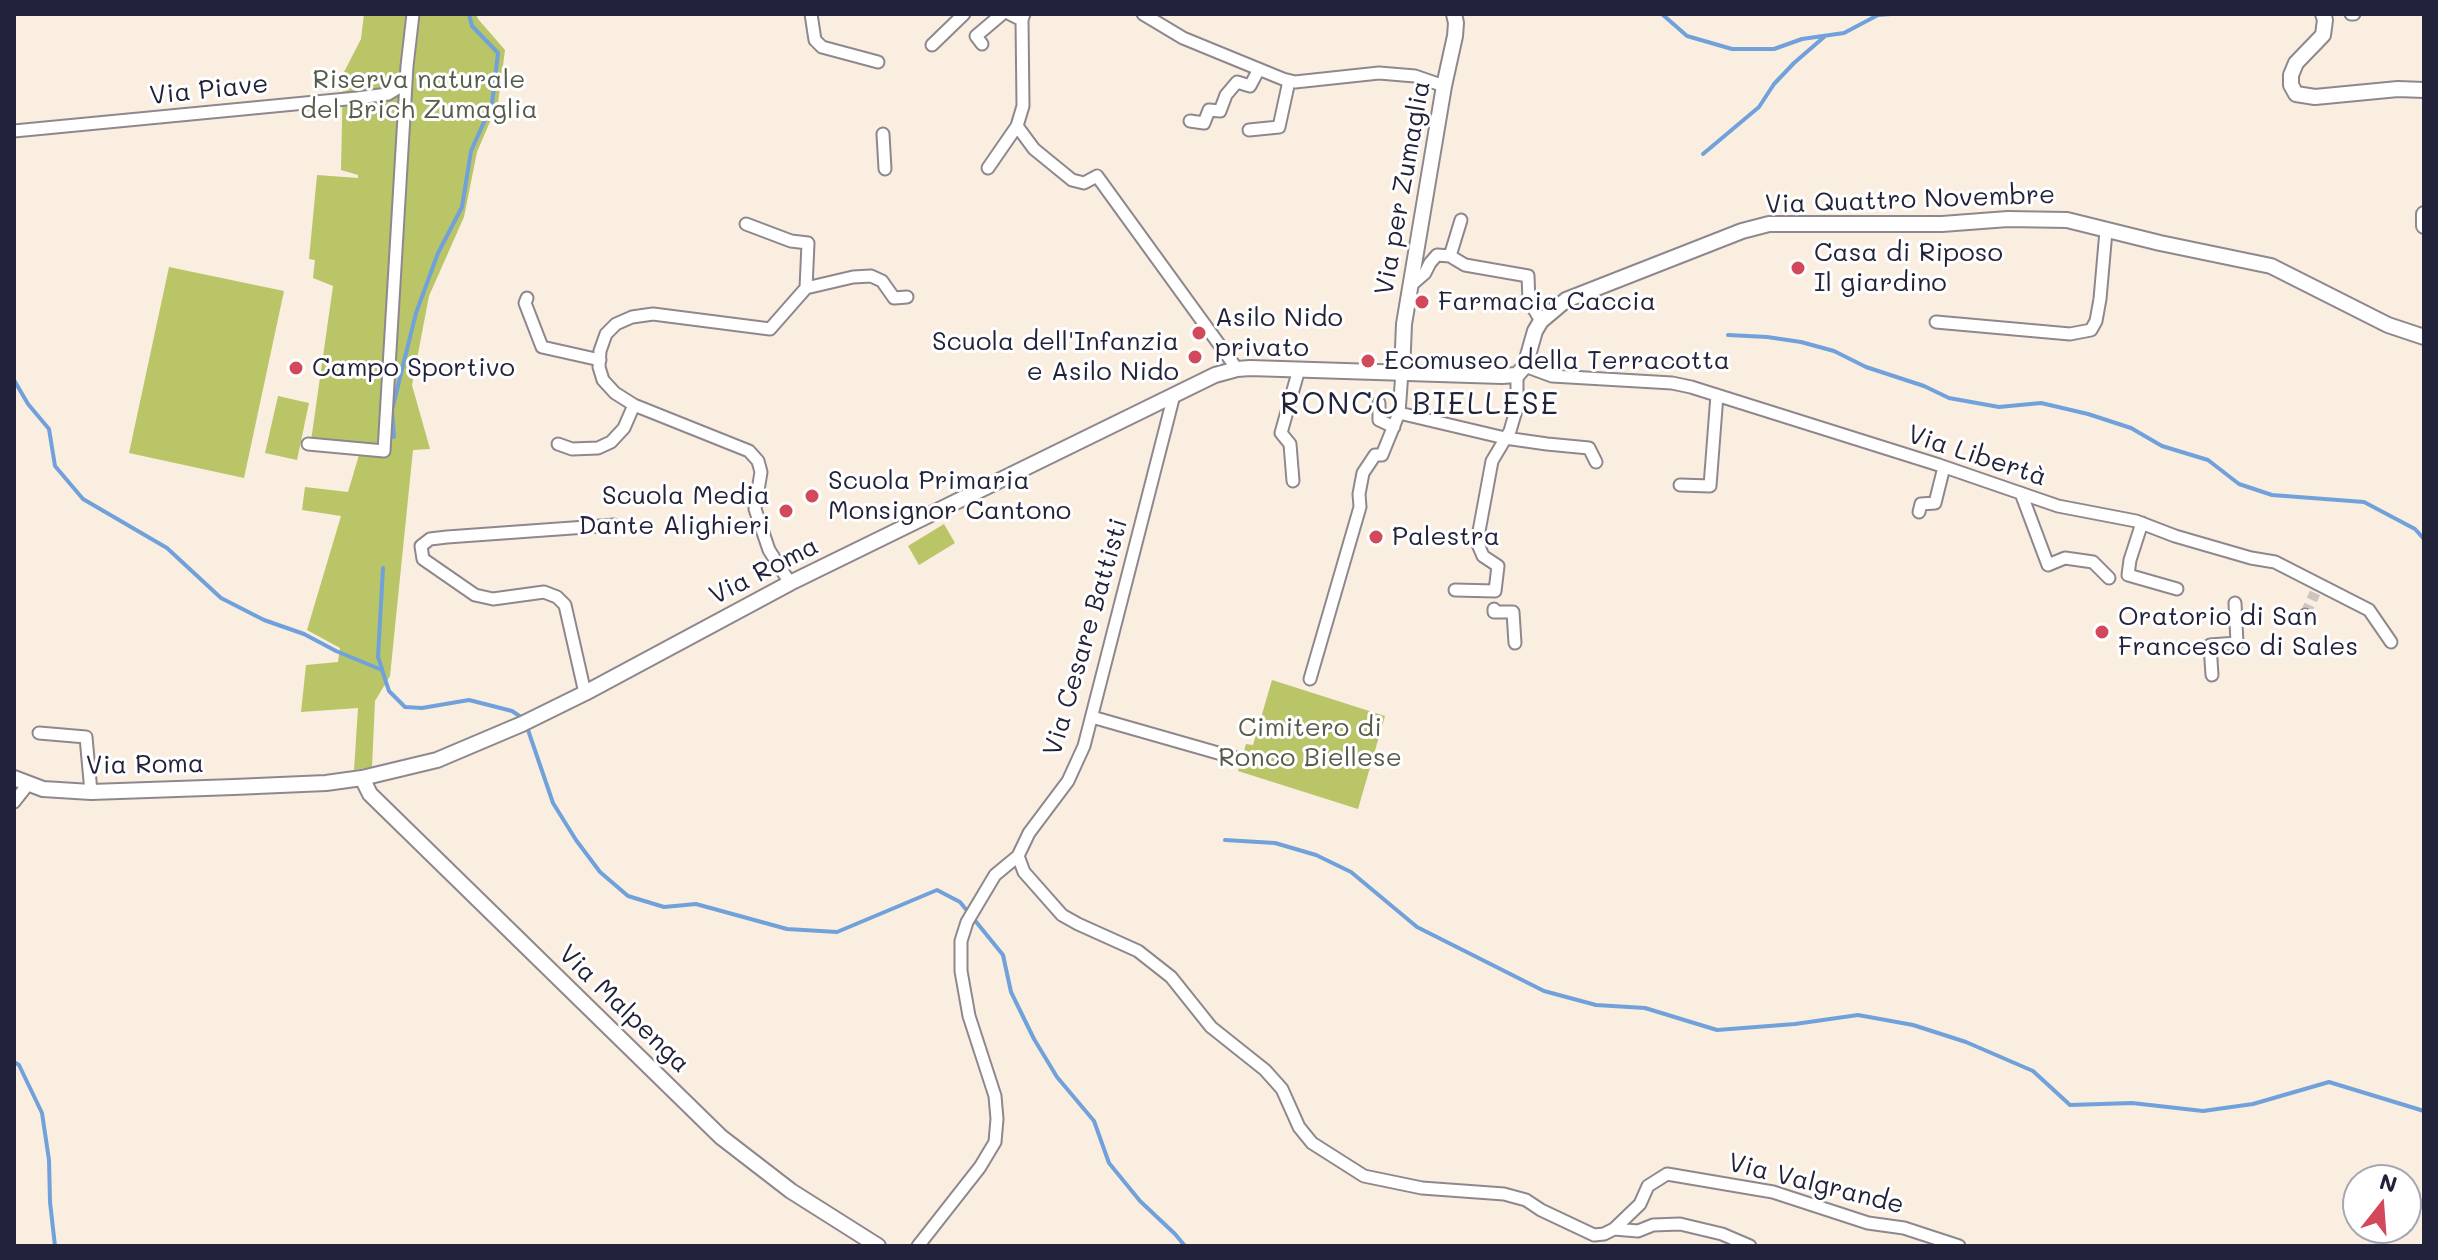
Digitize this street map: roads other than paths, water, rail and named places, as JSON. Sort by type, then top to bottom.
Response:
[{"type":"street","points":[[308,444],[384,451],[406,83],[413,14]]},
{"type":"street","points":[[811,14],[815,40],[822,47],[878,62]]},
{"type":"street","points":[[932,45],[964,14]]},
{"type":"street","points":[[982,44],[976,36],[1001,14]]},
{"type":"street","points":[[988,168],[1017,126],[1023,106],[1023,17],[1010,14]]},
{"type":"street","points":[[1143,14],[1183,38],[1289,81],[1379,73],[1415,76],[1444,86]]},
{"type":"street","name":"Via per Zumaglia","points":[[1402,372],[1404,324],[1455,36],[1454,14]]},
{"type":"street","points":[[2323,14],[2323,35],[2296,63],[2291,75],[2291,85],[2296,94],[2324,97],[2398,89],[2424,90]]},
{"type":"street","points":[[1190,121],[1204,123],[1209,110],[1220,111],[1226,95],[1237,82],[1250,86],[1259,69]]},
{"type":"street","points":[[1249,130],[1279,127],[1289,81]]},
{"type":"street","name":"Via Piave","points":[[14,131],[357,98],[388,94],[406,83]]},
{"type":"street","points":[[1017,126],[1034,149],[1072,180],[1084,183],[1097,176],[1237,369]]},
{"type":"street","points":[[883,134],[885,169]]},
{"type":"street","points":[[2424,214],[2424,226]]},
{"type":"street","name":"Via Quattro Novembre","points":[[1541,321],[1566,300],[1579,294],[1742,231],[1769,224],[1942,224],[2053,218],[2271,266],[2388,325],[2424,337]]},
{"type":"street","points":[[1450,256],[1461,220]]},
{"type":"street","points":[[746,224],[791,241],[808,243],[806,288]]},
{"type":"street","points":[[1936,322],[2070,334],[2091,330],[2100,299],[2106,231]]},
{"type":"street","points":[[1410,286],[1425,273],[1437,255],[1450,256],[1465,265],[1528,276],[1529,301],[1541,321],[1521,370],[1517,407],[1510,431],[1492,461],[1477,542],[1483,556],[1498,566],[1495,592],[1455,590]]},
{"type":"street","points":[[790,583],[769,550],[755,509],[761,472],[758,461],[749,451],[634,405],[615,393],[603,380],[599,367],[606,334],[616,324],[632,317],[653,314],[770,329],[806,288],[853,277],[871,276],[882,281],[894,298],[907,297]]},
{"type":"street","points":[[527,298],[525,303],[542,347],[600,360]]},
{"type":"street","name":"Via Roma","points":[[14,778],[43,789],[91,792],[326,783],[362,778],[437,760],[585,693],[790,583],[1215,375],[1237,369],[1299,369],[1502,376],[1521,370]]},
{"type":"street","points":[[1293,481],[1290,444],[1281,433],[1299,369]]},
{"type":"street","name":"Via Libertà","points":[[1521,370],[1552,376],[1672,383],[1944,467],[2058,506],[2142,523],[2175,536],[2275,562],[2300,573],[2316,589],[2369,610],[2391,642]]},
{"type":"street","points":[[1310,679],[1360,507],[1363,473],[1375,455],[1382,455],[1399,413],[1402,372]]},
{"type":"street","name":"Via Cesare Battisti","points":[[918,1246],[980,1167],[995,1142],[995,1096],[969,1016],[961,971],[961,941],[967,922],[995,875],[1018,856],[1029,833],[1068,781],[1084,746],[1174,395]]},
{"type":"street","points":[[1680,485],[1710,486],[1717,395]]},
{"type":"street","points":[[1379,403],[1379,420],[1394,427]]},
{"type":"street","points":[[558,444],[586,450],[611,442],[624,428],[634,405]]},
{"type":"street","points":[[1399,413],[1505,438],[1589,448],[1596,462]]},
{"type":"street","points":[[1919,512],[1921,504],[1935,503],[1944,467]]},
{"type":"street","points":[[2021,493],[2048,565],[2065,558],[2093,562],[2109,578]]},
{"type":"street","points":[[2142,523],[2128,575],[2177,589]]},
{"type":"street","points":[[585,693],[565,605],[557,597],[544,592],[493,599],[475,595],[423,559],[421,546],[430,539],[447,537],[614,525]]},
{"type":"street","points":[[2212,675],[2210,645],[2237,643],[2235,603]]},
{"type":"street","points":[[1494,609],[1494,612],[1513,612],[1515,643]]},
{"type":"street","points":[[1092,717],[1239,759]]},
{"type":"street","points":[[39,733],[86,737],[91,792]]},
{"type":"street","name":"Via Malpenga","points":[[362,778],[370,794],[721,1137],[791,1191],[878,1246]]},
{"type":"street","points":[[14,802],[29,783]]},
{"type":"street","points":[[1018,856],[1024,872],[1062,915],[1138,951],[1171,977],[1211,1027],[1265,1070],[1282,1089],[1299,1127],[1312,1143],[1364,1176],[1422,1188],[1504,1194],[1526,1200],[1594,1235],[1614,1229],[1638,1231],[1653,1225],[1680,1224],[1722,1234],[1750,1246]]},
{"type":"street","name":"Via Valgrande","points":[[1614,1229],[1640,1204],[1648,1186],[1667,1174],[1773,1192],[1868,1223],[1904,1228],[1959,1246]]},
{"type":"waterway","points":[[394,437],[392,410],[416,313],[438,253],[462,207],[471,151],[492,104],[498,53],[472,26],[469,14]]},
{"type":"waterway","points":[[1662,14],[1687,36],[1732,49],[1774,49],[1802,39],[1844,33],[1878,15],[1891,14]]},
{"type":"waterway","points":[[1703,154],[1759,107],[1774,84],[1824,37]]},
{"type":"waterway","points":[[1728,335],[1801,342],[1834,351],[1866,367],[1924,386],[1949,398],[1999,407],[2041,403],[2088,414],[2131,428],[2162,446],[2208,460],[2239,484],[2272,495],[2364,502],[2415,529],[2424,539]]},
{"type":"waterway","points":[[14,380],[28,404],[49,429],[55,466],[83,499],[167,548],[221,598],[264,620],[304,634],[382,670],[389,691],[405,707],[422,708],[469,700],[512,711],[524,719]]},
{"type":"waterway","points":[[382,669],[378,657],[383,568]]},
{"type":"waterway","points":[[527,727],[553,803],[600,872],[628,896],[664,907],[696,904],[787,929],[837,932],[937,890],[960,902],[1003,955],[1011,992],[1034,1039],[1057,1077],[1094,1121],[1109,1163],[1140,1201],[1185,1246]]},
{"type":"waterway","points":[[1225,840],[1275,843],[1316,855],[1351,872],[1417,927],[1544,991],[1596,1005],[1645,1008],[1717,1030],[1858,1015],[1913,1025],[1966,1042],[2033,1071],[2070,1105],[2132,1103],[2203,1111],[2253,1104],[2329,1082],[2424,1111]]},
{"type":"waterway","points":[[14,1062],[19,1065],[42,1113],[55,1246]]},
{"type":"tunnel","points":[[2305,615],[2315,593]]},
{"type":"place","name":"Casa di Riposo Il giardino","points":[[1798,268]]},
{"type":"place","name":"Farmacia Caccia","points":[[1422,302]]},
{"type":"place","name":"Asilo Nido privato","points":[[1199,333]]},
{"type":"place","name":"Scuola dell'Infanzia e Asilo Nido","points":[[1195,357]]},
{"type":"place","name":"Ecomuseo della Terracotta","points":[[1368,361]]},
{"type":"place","name":"Campo Sportivo","points":[[296,368]]},
{"type":"place","name":"Scuola Primaria Monsignor Cantono","points":[[812,496]]},
{"type":"place","name":"Scuola Media Dante Alighieri","points":[[786,511]]},
{"type":"place","name":"Palestra","points":[[1376,537]]},
{"type":"place","name":"Oratorio di San Francesco di Sales","points":[[2102,632]]},
{"type":"district","name":"RONCO BIELLESE","points":[[1420,405]]},
{"type":"park label","name":"Riserva naturale del Brich Zumaglia","points":[[419,95]]},
{"type":"park label","name":"Cimitero di Ronco Biellese","points":[[1310,743]]}]
